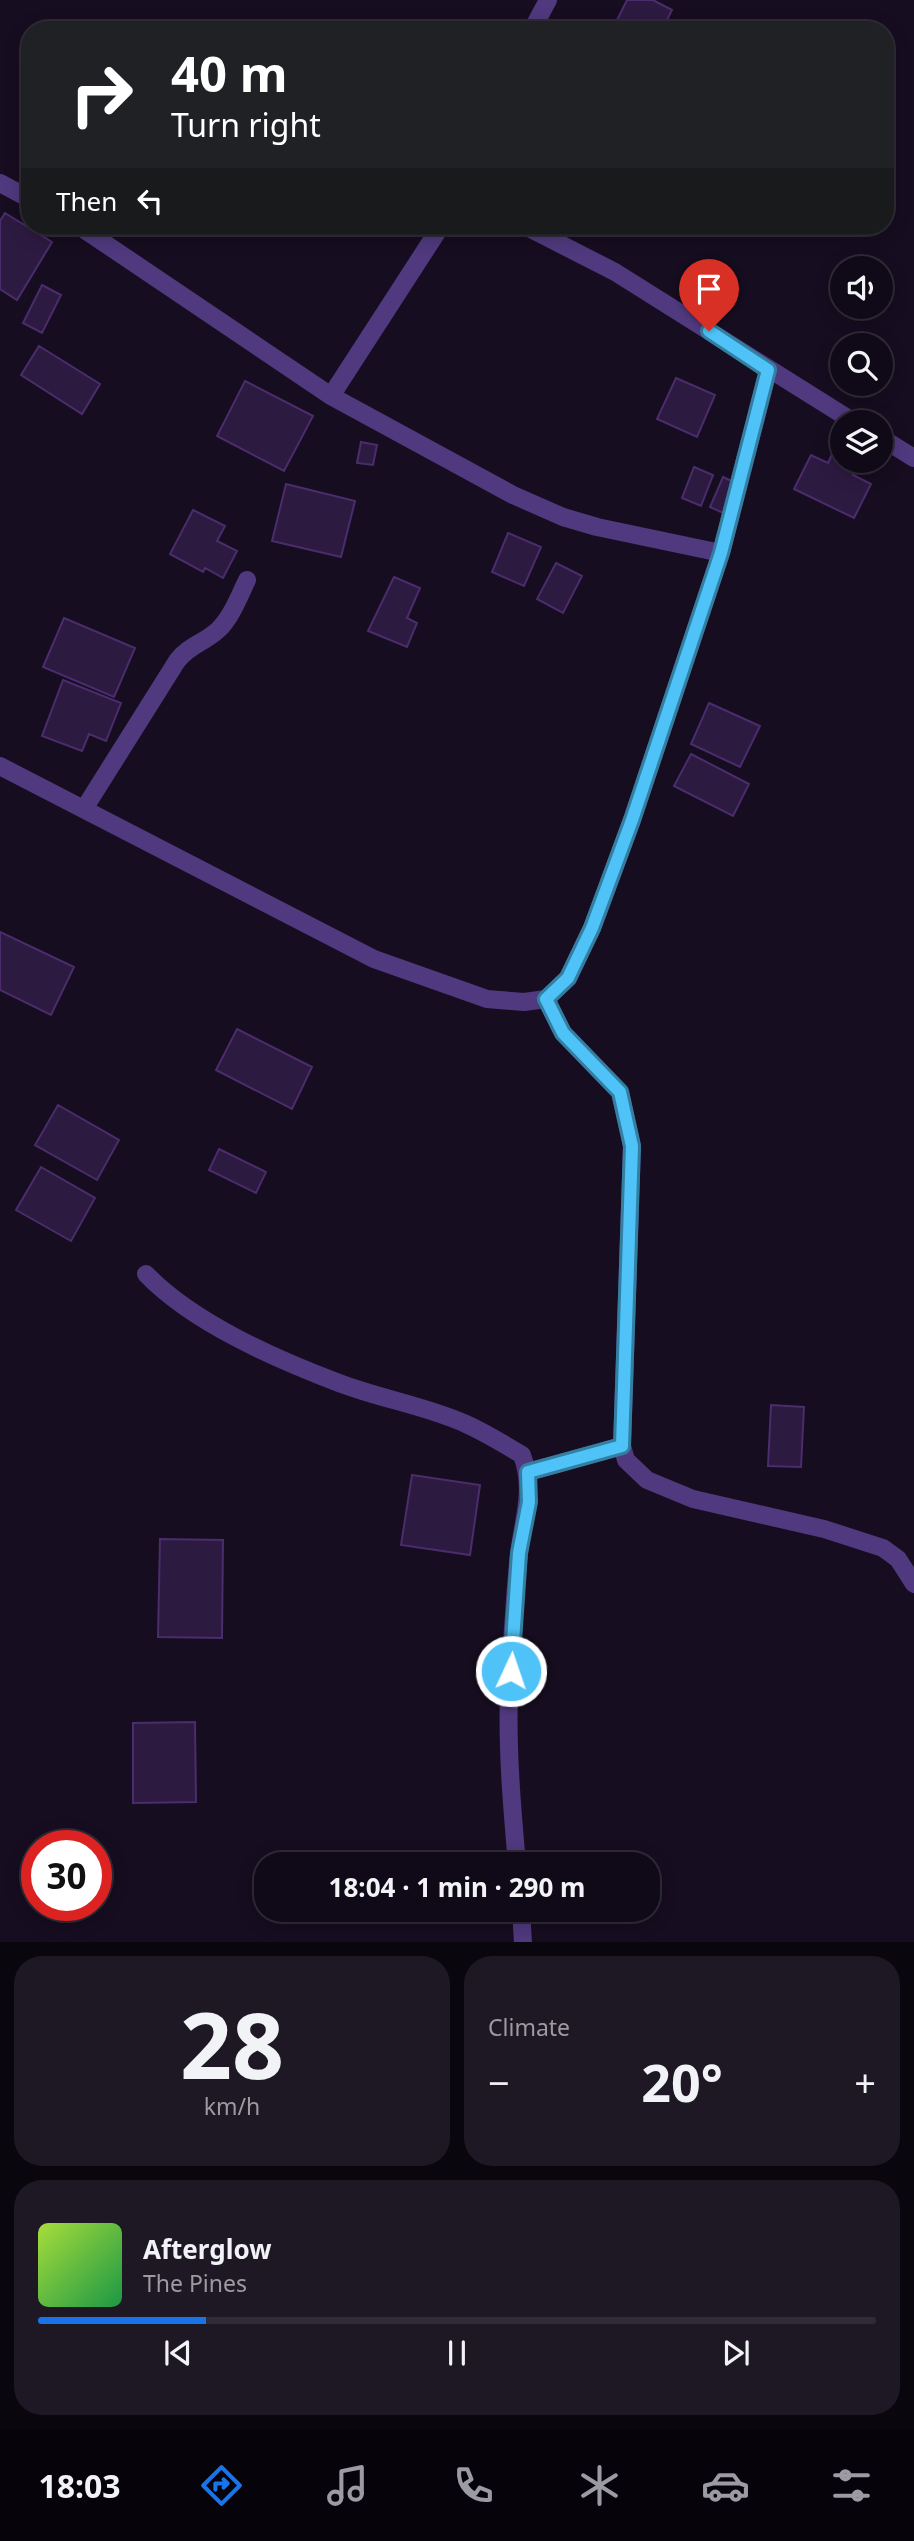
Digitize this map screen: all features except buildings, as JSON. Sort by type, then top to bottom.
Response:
[{"type":"street","points":[[537,21],[548,0]]},
{"type":"street","points":[[0,183],[21,194]]},
{"type":"street","points":[[92,235],[331,396],[513,495],[563,517],[721,553]]},
{"type":"street","points":[[331,396],[435,235]]},
{"type":"street","points":[[543,235],[615,272],[835,410]]},
{"type":"street","points":[[0,766],[374,959],[487,999],[524,1002],[546,999],[568,978],[592,928],[673,700],[721,553],[768,370]]},
{"type":"street","points":[[893,445],[914,458]]},
{"type":"street","points":[[84,809],[177,661],[186,649],[212,635],[224,624],[247,580]]},
{"type":"street","points":[[546,999],[563,1033],[620,1092],[632,1146],[622,1446],[626,1460],[647,1480],[693,1499],[824,1529],[883,1548],[898,1559],[914,1584]]},
{"type":"street","points":[[146,1274],[164,1293],[203,1318],[273,1354],[339,1383],[465,1423],[522,1455],[528,1472],[529,1502],[519,1553],[509,1697],[511,1793],[516,1852]]},
{"type":"street","points":[[528,1472],[622,1446]]},
{"type":"street","points":[[522,1922],[523,1942]]},
{"type":"route","points":[[511,1671],[519,1553],[529,1502],[528,1472],[622,1446],[632,1146],[620,1092],[563,1033],[546,999],[568,978],[592,928],[632,820],[721,553],[768,370],[709,331]]}]
